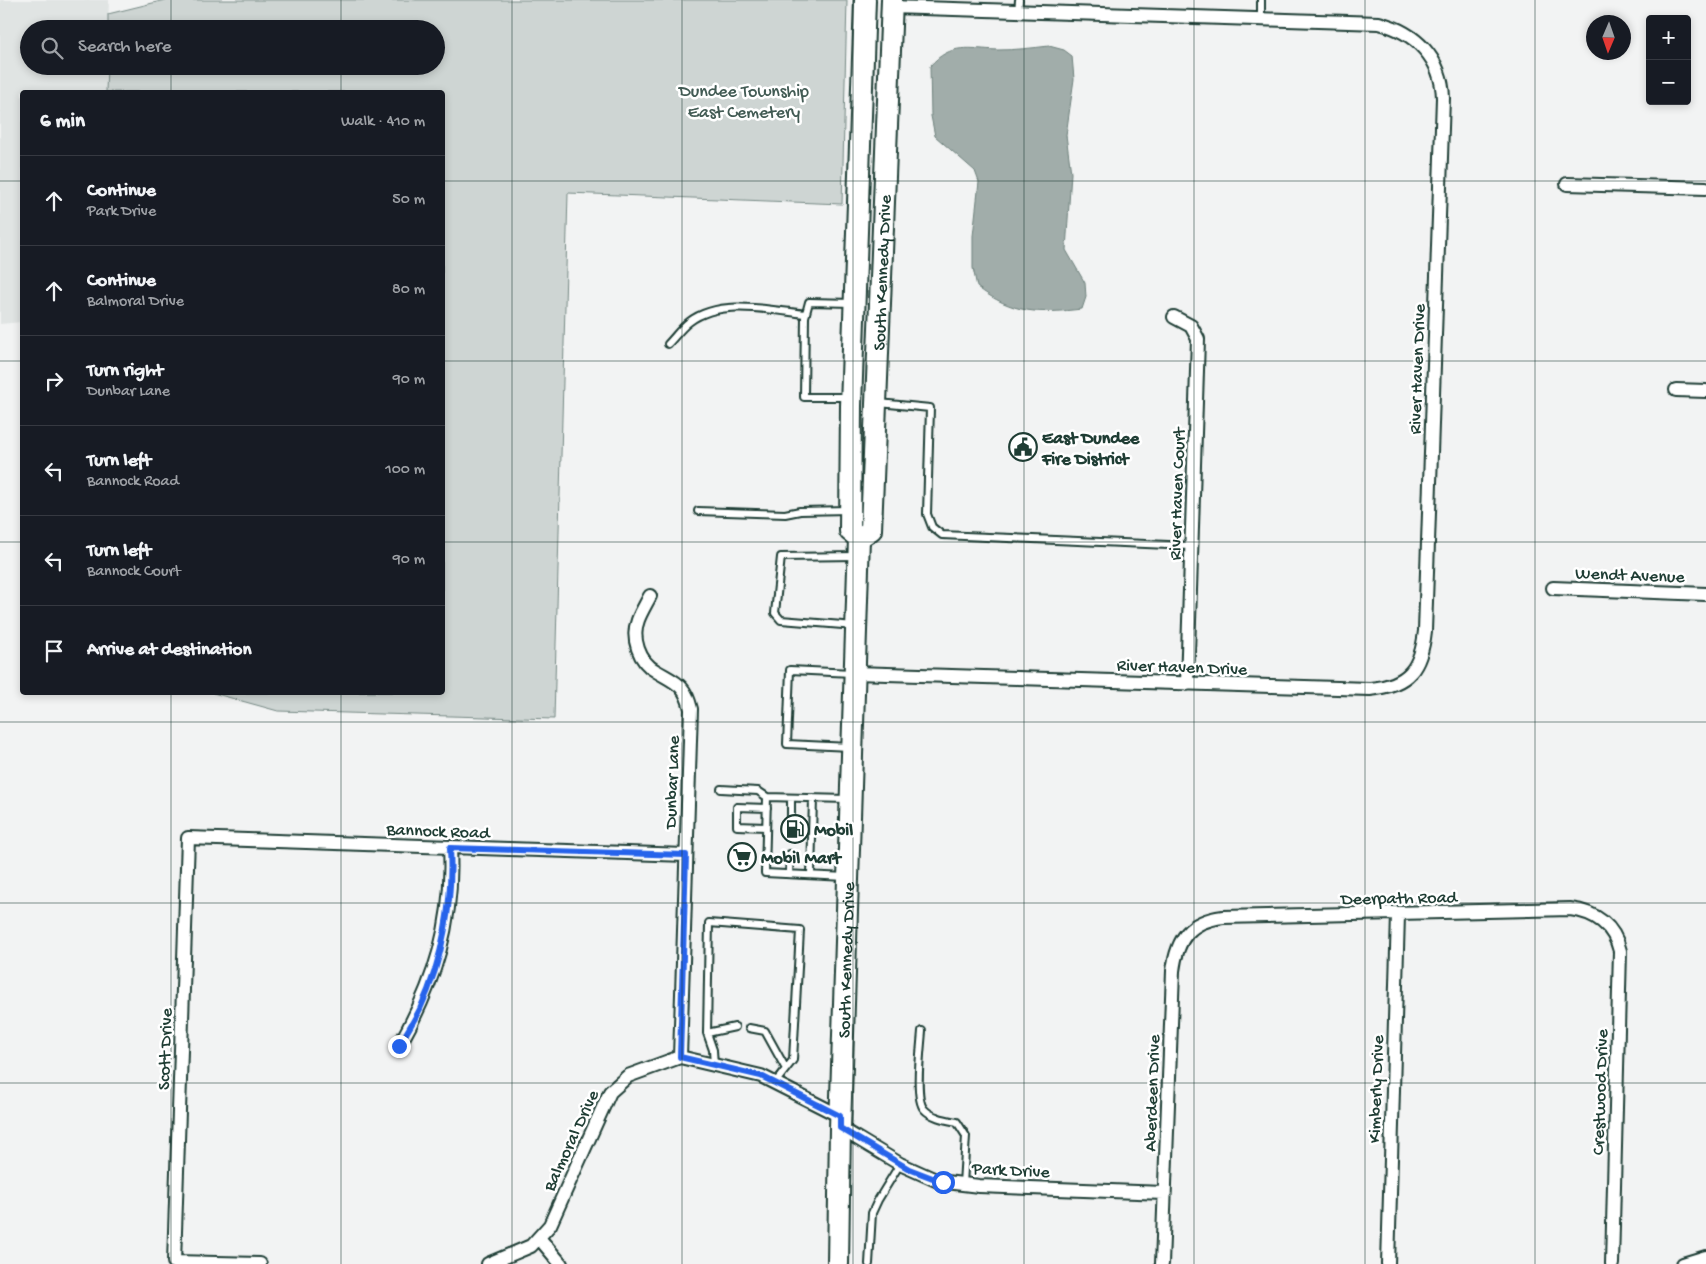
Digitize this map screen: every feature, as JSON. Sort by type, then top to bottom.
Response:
[{"type":"main road","name":"South Kennedy Drive","points":[[838,1264],[840,1122],[858,547],[850,531],[851,397],[865,0]]},
{"type":"main road","name":"South Kennedy Drive","points":[[858,547],[871,530],[892,3]]},
{"type":"street","name":"River Haven Drive","points":[[855,673],[1187,684],[1380,688],[1399,681],[1412,672],[1420,660],[1423,646],[1442,85],[1434,64],[1422,45],[1406,33],[1378,23],[1261,19],[1018,6],[892,3]]},
{"type":"street","points":[[1567,184],[1706,188]]},
{"type":"street","name":"River Haven Court","points":[[1174,317],[1191,326],[1198,339],[1187,684]]},
{"type":"street","points":[[1676,390],[1706,391]]},
{"type":"street","name":"Wendt Avenue","points":[[1553,588],[1706,594]]},
{"type":"street","name":"Dunbar Lane","points":[[650,596],[637,621],[636,641],[639,654],[654,670],[681,685],[688,695],[691,709],[680,1057]]},
{"type":"street","name":"Bannock Road","points":[[188,838],[686,855]]},
{"type":"street","name":"Scott Drive","points":[[188,838],[174,1262],[260,1264]]},
{"type":"street","points":[[399,1046],[420,1009],[436,966],[445,924],[451,870],[450,848]]},
{"type":"street","name":"Deerpath Road","points":[[1191,929],[1207,920],[1223,917],[1398,915],[1570,910],[1591,914],[1606,924]]},
{"type":"street","name":"Kimberly Drive","points":[[1388,1264],[1398,915]]},
{"type":"street","name":"Crestwood Drive","points":[[1606,924],[1616,937],[1620,961],[1612,1264]]},
{"type":"street","name":"Aberdeen Drive","points":[[1162,1264],[1174,959],[1179,943],[1191,929]]},
{"type":"street","points":[[680,1057],[761,1076],[840,1122]]},
{"type":"street","name":"Balmoral Drive","points":[[488,1264],[512,1256],[540,1239],[550,1225],[610,1092],[628,1076],[680,1057]]},
{"type":"street","name":"Park Drive","points":[[840,1122],[900,1164],[938,1181],[963,1184],[1164,1192]]},
{"type":"street","points":[[540,1239],[561,1264]]},
{"type":"street","points":[[1683,1264],[1706,1257]]},
{"type":"lane","points":[[1261,0],[1261,19]]},
{"type":"lane","points":[[851,397],[804,397],[806,314],[809,302],[854,303]]},
{"type":"lane","points":[[668,344],[688,322],[703,313],[734,308],[806,314]]},
{"type":"lane","points":[[876,402],[930,408],[926,510],[932,527],[942,536],[1191,546]]},
{"type":"lane","points":[[698,511],[785,514],[800,511],[850,510]]},
{"type":"lane","points":[[856,626],[781,620],[776,613],[781,557],[858,547]]},
{"type":"lane","points":[[852,747],[787,744],[787,725],[790,670],[855,673]]},
{"type":"lane","points":[[721,789],[758,791],[767,797],[850,799]]},
{"type":"lane","points":[[767,797],[765,873],[848,877]]},
{"type":"lane","points":[[791,798],[791,820]]},
{"type":"lane","points":[[811,875],[813,798]]},
{"type":"lane","points":[[766,827],[737,826],[737,807],[767,808]]},
{"type":"lane","points":[[789,874],[790,854]]},
{"type":"lane","points":[[714,1066],[713,1050],[707,1032],[709,923],[800,930],[793,1060],[774,1083]]},
{"type":"lane","points":[[707,1032],[735,1027]]},
{"type":"lane","points":[[749,1028],[765,1031],[786,1069]]},
{"type":"lane","points":[[922,1031],[919,1099],[924,1109],[936,1117],[957,1122],[966,1136],[963,1184]]},
{"type":"lane","points":[[869,1264],[872,1213],[900,1164]]},
{"type":"shaded area","points":[[0,0],[109,0],[108,20],[20,20],[20,75],[107,75],[106,90],[20,90],[20,322],[0,324]]},
{"type":"shaded area","points":[[1049,46],[1064,50],[1072,56],[1074,79],[1066,135],[1071,173],[1066,250],[1085,283],[1086,297],[1082,309],[1039,311],[1026,310],[1002,303],[977,287],[973,268],[973,236],[979,182],[975,171],[935,136],[931,116],[930,66],[938,58],[953,50],[970,48],[1004,50]]},
{"type":"green space","name":"Dundee Township East Cemetery","points":[[165,0],[847,0],[842,204],[568,193],[554,719],[278,711],[220,695],[445,695],[445,90],[106,90],[107,75],[445,75],[445,20],[108,20],[108,14]]},
{"type":"place","name":"East Dundee Fire District","points":[[1023,447]]},
{"type":"place","name":"Mobil","points":[[795,829]]},
{"type":"place","name":"Mobil Mart","points":[[742,857]]},
{"type":"route","points":[[399,1046],[420,1009],[436,966],[444,933],[451,870],[450,848],[686,855],[680,1057],[761,1076],[840,1116],[840,1128],[900,1164],[928,1178],[943,1182]]}]
